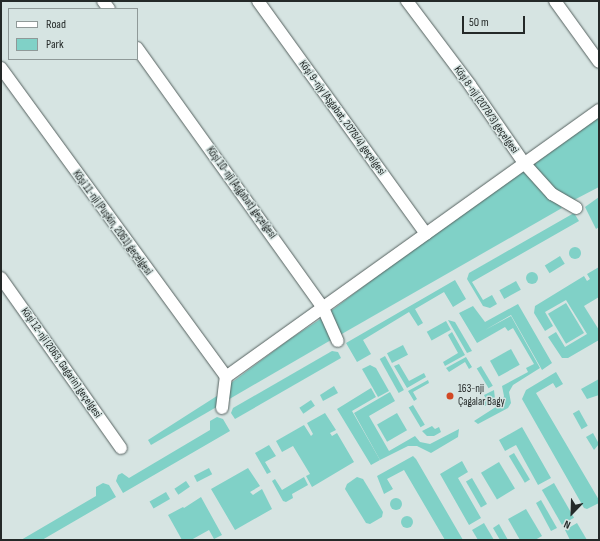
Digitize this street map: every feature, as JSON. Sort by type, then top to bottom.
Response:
[{"type":"street","name":"Köşi 9-njy (Aşgabat, 2078/4) geçelgesi","points":[[258,1],[426,234]]},
{"type":"street","name":"Köşi 8-nji (2078/3) geçelgesi","points":[[407,1],[470,85],[524,163],[552,194],[576,208]]},
{"type":"street","points":[[555,1],[599,62]]},
{"type":"street","name":"Köşi 10-nji (Aşgabat) geçelgesi","points":[[138,49],[323,308],[338,341]]},
{"type":"street","name":"Köşi 11-nji (Puşkin, 2061) geçelgesi","points":[[1,68],[226,377]]},
{"type":"street","points":[[222,408],[226,377],[599,110]]},
{"type":"street","name":"Köşi 12-nji (2063, Gagarin) geçelgesi","points":[[1,278],[121,448]]},
{"type":"green space","points":[[599,117],[599,187],[570,202],[530,167]]},
{"type":"green space","points":[[525,171],[562,208],[340,335],[331,311],[430,236],[520,172]]},
{"type":"green space","points":[[599,197],[599,227],[596,229],[585,207]]},
{"type":"green space","points":[[574,213],[579,221],[472,282],[483,300],[492,295],[497,304],[490,308],[483,306],[467,279],[469,273]]},
{"type":"green space","points":[[577,247],[580,248],[580,258],[573,259],[570,258],[569,251],[570,248]]},
{"type":"green space","points":[[560,256],[565,264],[550,273],[545,266]]},
{"type":"green space","points":[[599,267],[599,297],[584,306],[599,330],[599,340],[568,358],[562,358],[548,337],[556,332],[565,347],[587,334],[566,300],[545,312],[553,326],[545,331],[534,313],[535,306],[584,276],[587,281],[590,279],[587,274]]},
{"type":"green space","points":[[534,272],[537,273],[537,283],[530,284],[527,283],[526,276],[527,273]]},
{"type":"green space","points":[[455,280],[466,299],[453,307],[444,292],[415,309],[423,323],[418,326],[409,312],[363,340],[371,354],[357,362],[346,343]]},
{"type":"green space","points":[[516,281],[521,290],[504,299],[499,290]]},
{"type":"green space","points":[[566,303],[584,333],[566,344],[548,314]]},
{"type":"green space","points":[[518,304],[552,363],[542,370],[511,315],[485,330],[511,316],[540,368],[513,385],[509,392],[511,403],[508,408],[478,424],[474,421],[502,403],[504,396],[502,386],[528,372],[526,368],[534,364],[513,328],[508,331],[505,327],[477,343],[459,313],[473,306],[485,322]]},
{"type":"green space","points":[[322,318],[331,340],[226,401],[227,386],[290,339]]},
{"type":"green space","points":[[448,320],[455,322],[472,351],[467,353]]},
{"type":"green space","points":[[446,321],[451,330],[432,340],[427,332]]},
{"type":"green space","points":[[452,332],[465,355],[445,366],[443,362],[458,353],[448,335]]},
{"type":"green space","points":[[403,345],[408,355],[392,363],[387,353]]},
{"type":"green space","points":[[511,349],[520,365],[499,376],[490,361]]},
{"type":"green space","points":[[332,351],[338,352],[341,358],[235,419],[231,413],[233,408]]},
{"type":"green space","points":[[385,356],[404,390],[399,393],[380,359]]},
{"type":"green space","points":[[466,357],[472,367],[469,369],[465,362],[449,372],[446,368]]},
{"type":"green space","points":[[399,364],[409,381],[424,373],[426,377],[407,388],[394,366]]},
{"type":"green space","points":[[370,365],[376,368],[389,391],[378,397],[362,369]]},
{"type":"green space","points":[[481,366],[493,386],[489,388],[477,369]]},
{"type":"green space","points":[[556,372],[563,384],[556,388],[553,383],[536,393],[599,500],[599,503],[587,509],[584,508],[522,399],[526,390]]},
{"type":"green space","points":[[599,379],[599,395],[587,399],[581,389]]},
{"type":"green space","points":[[428,380],[429,383],[413,392],[417,399],[414,401],[408,391]]},
{"type":"green space","points":[[334,386],[338,393],[323,401],[320,395]]},
{"type":"green space","points":[[371,388],[376,397],[352,411],[380,460],[371,465],[337,409]]},
{"type":"green space","points":[[494,390],[495,399],[485,406],[482,402],[486,399],[484,395]]},
{"type":"green space","points":[[390,392],[395,401],[369,416],[389,451],[415,436],[420,442],[430,444],[459,429],[458,437],[431,453],[417,446],[408,446],[380,460],[354,413]]},
{"type":"green space","points":[[220,394],[220,405],[151,445],[148,440]]},
{"type":"green space","points":[[311,400],[315,406],[303,414],[299,408]]},
{"type":"green space","points":[[413,405],[425,425],[421,427],[409,408]]},
{"type":"green space","points":[[579,410],[588,426],[582,429],[573,413]]},
{"type":"green space","points":[[325,413],[336,430],[330,433],[332,436],[337,433],[354,462],[312,487],[306,476],[310,474],[293,446],[282,452],[276,441],[304,425],[311,436],[313,434],[307,423]]},
{"type":"green space","points":[[397,413],[407,430],[387,442],[377,425]]},
{"type":"green space","points":[[217,417],[223,419],[230,431],[123,493],[116,481],[118,475],[122,473],[129,478],[210,430],[210,421]]},
{"type":"green space","points":[[432,426],[435,429],[439,427],[441,432],[434,436],[427,436],[422,431]]},
{"type":"green space","points":[[522,427],[551,478],[538,485],[516,445],[505,451],[499,440]]},
{"type":"green space","points":[[593,433],[599,444],[594,450],[586,437]]},
{"type":"green space","points":[[269,445],[276,456],[265,462],[271,472],[267,474],[255,453]]},
{"type":"green space","points":[[514,453],[530,480],[525,483],[509,456]]},
{"type":"green space","points":[[413,456],[463,540],[445,540],[404,470],[387,479],[393,489],[384,494],[377,476]]},
{"type":"green space","points":[[462,461],[468,472],[458,478],[481,518],[469,525],[440,474]]},
{"type":"green space","points":[[499,462],[515,489],[497,499],[481,473]]},
{"type":"green space","points":[[209,468],[212,474],[197,482],[194,476]]},
{"type":"green space","points":[[248,468],[260,486],[250,492],[253,495],[262,489],[272,509],[235,530],[211,489]]},
{"type":"green space","points":[[304,477],[308,485],[292,494],[293,498],[286,502],[283,501],[272,481],[275,479],[282,490]]},
{"type":"green space","points":[[357,477],[363,479],[383,512],[382,517],[370,524],[366,523],[345,489],[347,484]]},
{"type":"green space","points":[[472,478],[487,504],[481,507],[466,482]]},
{"type":"green space","points":[[186,481],[190,487],[178,495],[174,489]]},
{"type":"green space","points":[[103,483],[109,485],[116,497],[42,540],[21,540],[96,496],[96,487]]},
{"type":"green space","points":[[554,483],[574,518],[562,525],[542,490]]},
{"type":"green space","points":[[166,492],[170,499],[154,508],[150,502]]},
{"type":"green space","points":[[201,497],[222,535],[214,539],[209,530],[191,540],[182,540],[168,515],[183,507],[184,508]]},
{"type":"green space","points":[[394,498],[398,498],[402,504],[398,510],[394,510],[390,506],[390,502]]},
{"type":"green space","points":[[541,500],[557,528],[551,531],[536,503]]},
{"type":"green space","points":[[526,509],[542,536],[535,540],[520,540],[508,519]]},
{"type":"green space","points":[[405,516],[409,516],[413,522],[409,528],[405,528],[401,524],[401,520]]},
{"type":"green space","points":[[484,523],[494,540],[478,540],[472,530]]},
{"type":"green space","points":[[577,523],[587,540],[570,540],[565,530]]},
{"type":"green space","points":[[499,524],[508,540],[500,540],[493,528]]},
{"type":"place","name":"163-nji Çagalar Bagy","points":[[450,396]]}]
